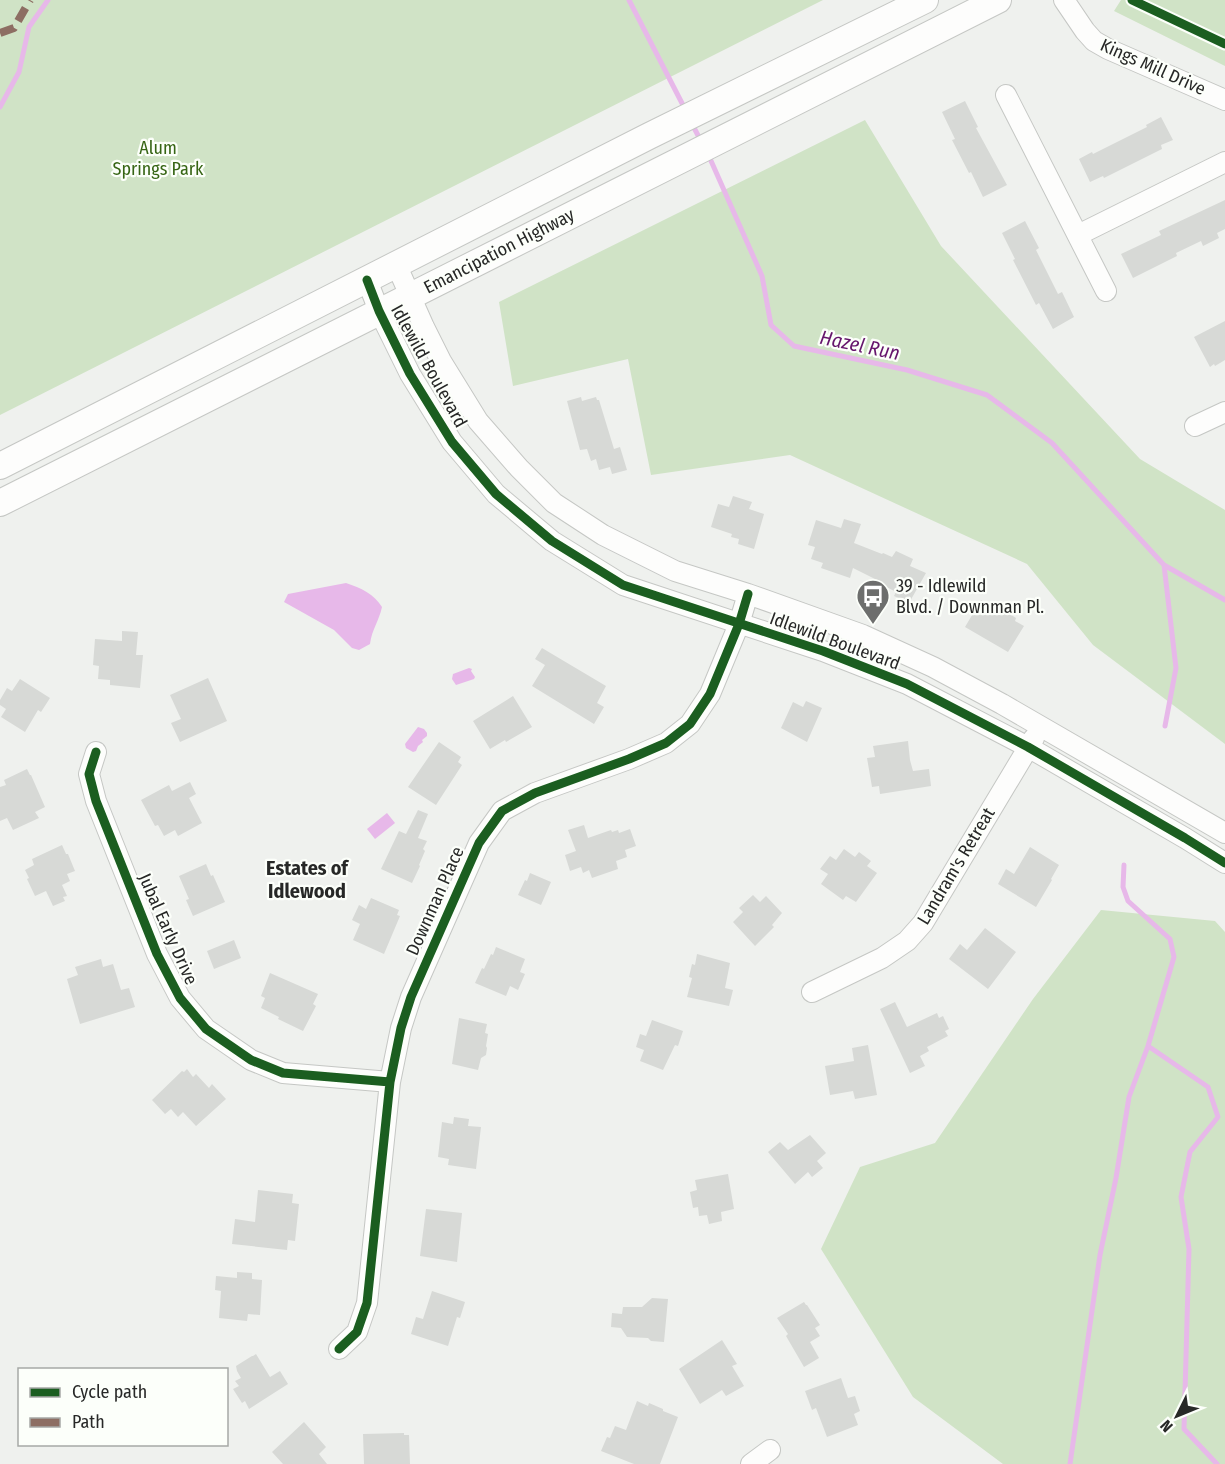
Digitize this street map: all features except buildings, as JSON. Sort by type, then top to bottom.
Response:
[{"type":"main road","name":"Emancipation Highway","points":[[0,466],[649,136],[925,0]]},
{"type":"main road","name":"Emancipation Highway","points":[[0,503],[998,0]]},
{"type":"street","name":"Kings Mill Drive","points":[[1064,0],[1094,41],[1225,100]]},
{"type":"street","points":[[1006,95],[1106,291]]},
{"type":"street","points":[[1078,235],[1225,162]]},
{"type":"street","name":"Idlewild Boulevard","points":[[396,264],[441,361],[478,421],[519,468],[554,503],[603,535],[675,571],[863,635],[933,667],[1002,704],[1225,833]]},
{"type":"street","name":"Idlewild Boulevard","points":[[367,280],[379,311],[410,374],[452,442],[496,494],[552,542],[623,585],[823,651],[907,684],[1028,747],[1225,863]]},
{"type":"street","points":[[1195,426],[1225,412]]},
{"type":"street","name":"Downman Place","points":[[339,1349],[357,1332],[367,1303],[390,1082],[401,1028],[411,997],[479,843],[502,811],[535,793],[666,743],[690,724],[710,694],[739,624],[748,594]]},
{"type":"street","name":"Landram's Retreat","points":[[812,992],[882,958],[907,941],[923,923],[1040,728]]},
{"type":"street","name":"Jubal Early Drive","points":[[96,752],[89,774],[100,812],[158,954],[180,998],[206,1029],[251,1060],[283,1073],[390,1082]]},
{"type":"street","points":[[751,1464],[770,1450]]},
{"type":"green space","name":"Alum Springs Park","points":[[0,0],[823,0],[0,415]]},
{"type":"green space","points":[[1121,0],[1225,0],[1225,66],[1114,11]]},
{"type":"green space","points":[[865,120],[941,246],[1140,459],[1225,510],[1225,744],[1093,645],[1027,564],[790,455],[651,475],[628,359],[513,386],[499,302]]},
{"type":"green space","points":[[1101,910],[1215,921],[1225,932],[1225,1464],[1003,1464],[913,1397],[821,1249],[860,1167],[935,1143],[1033,999]]},
{"type":"shaded area","points":[[346,583],[367,592],[382,607],[370,644],[359,650],[352,648],[334,630],[284,602],[288,594]]},
{"type":"shaded area","points":[[472,669],[474,679],[456,685],[452,679],[453,674]]},
{"type":"shaded area","points":[[418,727],[424,729],[427,736],[413,752],[406,748],[405,744]]},
{"type":"shaded area","points":[[387,813],[395,823],[375,839],[367,829]]},
{"type":"waterway","name":"Hazel Run","points":[[0,107],[19,72],[29,27],[48,0]]},
{"type":"waterway","name":"Hazel Run","points":[[629,0],[686,111]]},
{"type":"waterway","name":"Hazel Run","points":[[691,122],[702,143]]},
{"type":"waterway","name":"Hazel Run","points":[[708,154],[762,276],[771,325],[794,346],[907,370],[987,395],[1052,443],[1164,565],[1225,600]]},
{"type":"waterway","points":[[1164,565],[1176,668],[1165,726]]},
{"type":"waterway","points":[[1124,865],[1123,887],[1128,901],[1170,939],[1174,957],[1148,1046],[1208,1087],[1218,1117],[1190,1152],[1181,1197],[1189,1249],[1184,1429],[1217,1464]]},
{"type":"waterway","points":[[1070,1464],[1100,1255],[1116,1178],[1129,1097],[1148,1046]]},
{"type":"marked path","points":[[0,33],[14,28],[30,0]]},
{"type":"cycle path","points":[[1132,0],[1225,44]]},
{"type":"cycle path","points":[[367,280],[379,311],[410,374],[452,442],[496,494],[552,541],[623,585],[823,651],[907,684],[1028,747],[1225,863]]},
{"type":"cycle path","points":[[339,1349],[357,1332],[367,1303],[390,1082],[401,1028],[411,997],[479,843],[502,811],[535,793],[666,743],[690,724],[710,694],[739,624],[748,594]]},
{"type":"cycle path","points":[[96,752],[89,774],[96,801],[157,954],[180,998],[206,1029],[251,1060],[283,1073],[390,1082]]},
{"type":"place","name":"39 - Idlewild Blvd. / Downman Pl.","points":[[873,625]]},
{"type":"district","name":"Estates of Idlewood","points":[[307,880]]}]
